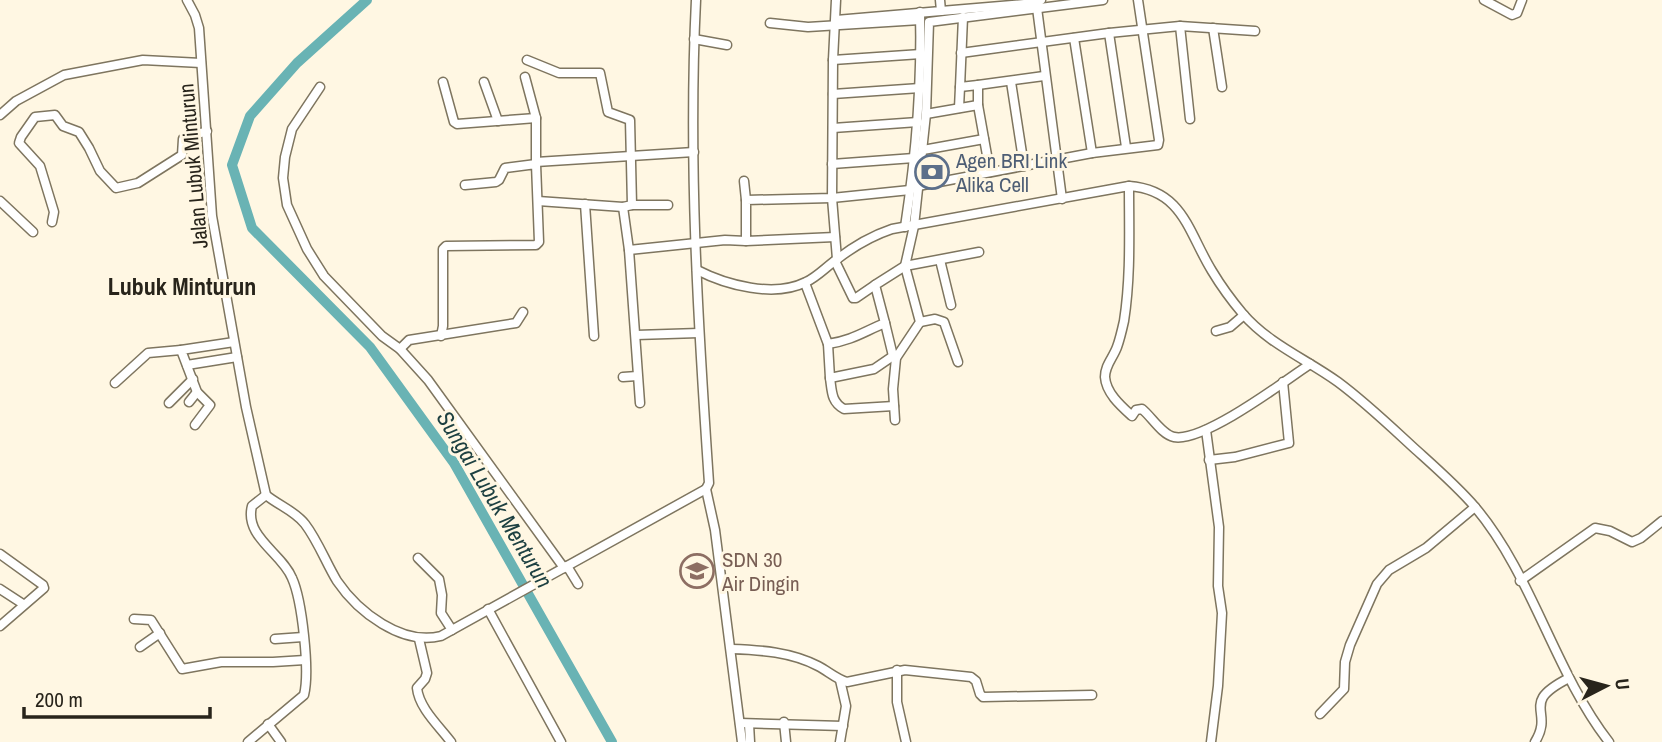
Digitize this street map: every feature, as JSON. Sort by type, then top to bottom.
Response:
[{"type":"street","name":"Jalan Lubuk Minturun","points":[[187,0],[199,28],[212,216],[234,342],[266,495]]},
{"type":"street","points":[[248,742],[304,695],[306,686],[303,637],[293,579],[288,569],[261,541],[253,526],[252,506],[266,495],[303,522],[352,601],[400,633],[419,639],[434,638],[452,630],[706,489],[709,483],[699,333],[694,152],[696,0]]},
{"type":"street","points":[[836,0],[832,94],[832,198],[836,260],[854,298],[905,266],[979,252]]},
{"type":"street","points":[[940,0],[941,11]]},
{"type":"street","points":[[920,322],[905,266],[914,188],[923,150],[929,23],[1039,4],[1102,0]]},
{"type":"street","points":[[746,200],[832,198],[914,188],[1092,152],[1126,147],[1156,147],[1159,143],[1138,0]]},
{"type":"street","points":[[1490,1],[1515,15],[1522,0]]},
{"type":"street","points":[[770,23],[808,27],[836,22],[920,16],[975,4],[1039,4]]},
{"type":"street","points":[[1039,4],[1044,76],[1062,199]]},
{"type":"street","points":[[914,188],[920,88],[920,16]]},
{"type":"street","points":[[959,108],[963,17]]},
{"type":"street","points":[[1180,26],[1190,119]]},
{"type":"street","points":[[961,53],[1180,26],[1255,31]]},
{"type":"street","points":[[1213,28],[1222,87]]},
{"type":"street","points":[[1109,33],[1126,147]]},
{"type":"street","points":[[1074,38],[1092,152]]},
{"type":"street","points":[[694,39],[727,45]]},
{"type":"street","points":[[833,60],[921,54]]},
{"type":"street","points":[[0,116],[16,101],[64,75],[143,60],[201,64]]},
{"type":"street","points":[[527,60],[559,73],[600,73],[608,112],[628,117],[631,122],[632,155],[627,206],[640,402]]},
{"type":"street","points":[[441,336],[444,311],[443,249],[446,246],[537,245],[540,240],[536,118],[525,76]]},
{"type":"street","points":[[960,87],[1044,76]]},
{"type":"street","points":[[443,82],[455,123],[536,118]]},
{"type":"street","points":[[484,82],[498,121]]},
{"type":"street","points":[[1011,82],[1024,166]]},
{"type":"street","points":[[978,85],[978,105],[990,172]]},
{"type":"street","points":[[320,87],[292,129],[285,158],[287,205],[307,249],[324,276],[382,336],[400,349],[459,420],[578,584]]},
{"type":"street","points":[[832,94],[920,88]]},
{"type":"street","points":[[926,114],[978,105]]},
{"type":"street","points":[[52,222],[54,212],[40,166],[19,144],[35,117],[55,115],[63,126],[79,132],[100,171],[116,188],[144,180],[182,155],[184,138],[207,131]]},
{"type":"street","points":[[833,128],[918,122]]},
{"type":"street","points":[[923,150],[984,139]]},
{"type":"street","points":[[465,185],[496,182],[505,168],[536,163],[694,152]]},
{"type":"street","points":[[832,164],[914,158]]},
{"type":"street","points":[[744,181],[746,241]]},
{"type":"street","points":[[697,270],[714,279],[744,288],[769,289],[804,283],[856,245],[875,235],[909,226],[1129,186],[1144,187],[1167,198],[1186,220],[1212,272],[1244,315],[1268,337],[1310,363],[1374,411],[1475,507],[1497,539],[1520,581],[1588,714],[1609,742]]},
{"type":"street","points":[[1129,186],[1130,260],[1125,316],[1116,349],[1107,367],[1106,381],[1108,388],[1132,416],[1142,409],[1172,437],[1206,430],[1244,410],[1310,363]]},
{"type":"street","points":[[0,201],[33,232]]},
{"type":"street","points":[[538,201],[627,206],[668,205]]},
{"type":"street","points":[[585,204],[594,336]]},
{"type":"street","points":[[629,250],[725,240],[835,237]]},
{"type":"street","points":[[940,260],[950,305]]},
{"type":"street","points":[[804,283],[828,344],[833,398],[837,405],[844,409],[894,406]]},
{"type":"street","points":[[875,285],[895,357],[895,420]]},
{"type":"street","points":[[400,349],[409,340],[516,323],[523,312]]},
{"type":"street","points":[[1216,331],[1230,327],[1244,315]]},
{"type":"street","points":[[830,377],[874,369],[895,357],[920,322],[935,319],[944,322],[958,362]]},
{"type":"street","points":[[828,344],[859,337],[885,323]]},
{"type":"street","points":[[636,335],[699,333]]},
{"type":"street","points":[[115,383],[148,353],[234,342]]},
{"type":"street","points":[[181,350],[197,392],[210,407],[195,425]]},
{"type":"street","points":[[187,365],[237,357]]},
{"type":"street","points":[[623,377],[637,376]]},
{"type":"street","points":[[169,403],[192,379]]},
{"type":"street","points":[[1209,460],[1235,457],[1289,443],[1283,382]]},
{"type":"street","points":[[189,402],[197,392]]},
{"type":"street","points":[[1206,430],[1219,527],[1218,586],[1222,613],[1218,686],[1211,742]]},
{"type":"street","points":[[706,489],[715,530],[731,649],[750,742]]},
{"type":"street","points":[[1320,713],[1345,689],[1345,662],[1350,645],[1377,584],[1389,570],[1426,548],[1475,507]]},
{"type":"street","points":[[1520,581],[1595,528],[1610,531],[1632,542],[1662,521]]},
{"type":"street","points":[[0,554],[43,585],[43,591],[23,604],[0,626]]},
{"type":"street","points":[[418,558],[439,579],[441,613],[452,630]]},
{"type":"street","points":[[0,589],[23,604]]},
{"type":"street","points":[[491,607],[561,742]]},
{"type":"street","points":[[134,619],[149,619],[182,669],[221,663],[305,660]]},
{"type":"street","points":[[140,647],[160,633]]},
{"type":"street","points":[[275,639],[303,637]]},
{"type":"street","points":[[419,639],[427,673],[417,688],[417,694],[451,742]]},
{"type":"street","points":[[731,649],[782,653],[817,665],[840,680],[855,681],[897,670],[920,670],[971,677],[983,696],[1092,695]]},
{"type":"street","points":[[897,670],[897,702],[906,742]]},
{"type":"street","points":[[1535,742],[1540,734],[1540,701],[1543,695],[1551,687],[1569,678]]},
{"type":"street","points":[[840,680],[846,706],[840,742]]},
{"type":"street","points":[[744,723],[784,722],[843,726]]},
{"type":"street","points":[[784,722],[786,742]]},
{"type":"street","points":[[742,742],[744,723]]},
{"type":"street","points":[[268,724],[281,742]]},
{"type":"waterway","name":"Sungai Lubuk Menturun","points":[[367,0],[297,63],[250,116],[232,165],[252,228],[370,347],[454,463],[612,742]]},
{"type":"place","name":"Agen BRI Link Alika Cell","points":[[932,172]]},
{"type":"place","name":"SDN 30 Air Dingin","points":[[697,571]]},
{"type":"district","name":"Lubuk Minturun","points":[[182,286]]}]
